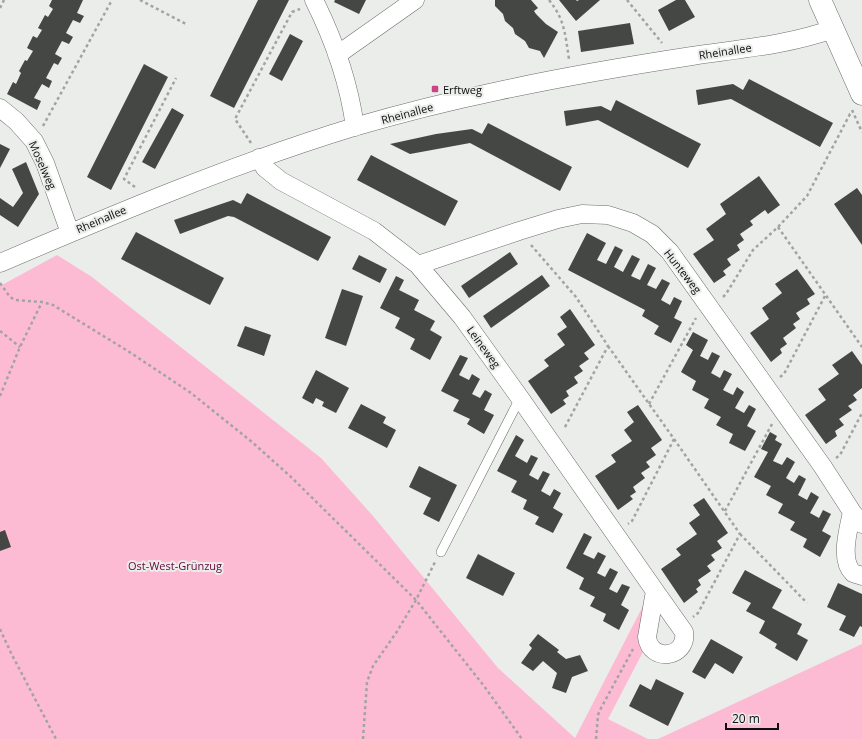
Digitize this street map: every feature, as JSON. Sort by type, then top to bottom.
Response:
[{"type":"street","points":[[337,55],[415,0]]},
{"type":"street","points":[[820,0],[833,29],[858,103]]},
{"type":"street","points":[[315,2],[337,55],[350,96],[355,127]]},
{"type":"street","name":"Rheinallee","points":[[0,263],[143,202],[256,151],[355,127],[431,106],[501,90],[566,77],[667,60],[783,43],[817,35],[833,29]]},
{"type":"street","name":"Moselweg","points":[[0,108],[16,121],[34,141],[45,163],[70,233]]},
{"type":"street","name":"Leineweg","points":[[256,151],[265,168],[281,181],[374,231],[418,265],[462,316],[680,626],[684,632],[685,638],[679,649],[672,654],[661,654],[650,646],[647,637]]},
{"type":"street","name":"Hunteweg","points":[[418,265],[519,230],[582,214],[608,214],[633,223],[652,234],[670,252],[710,306],[857,518],[845,553],[848,564],[853,573],[862,576]]},
{"type":"street","points":[[647,637],[655,591]]},
{"type":"lane","points":[[441,552],[520,398]]},
{"type":"path","points":[[0,8],[4,0]]},
{"type":"path","points":[[34,141],[112,0]]},
{"type":"path","points":[[140,0],[186,24]]},
{"type":"path","points":[[549,0],[561,19],[569,60]]},
{"type":"path","points":[[627,0],[665,46]]},
{"type":"path","points":[[256,151],[235,119],[292,12],[315,2]]},
{"type":"path","points":[[143,202],[142,193],[124,179],[176,78]]},
{"type":"path","points":[[649,404],[699,312],[726,294],[753,250],[778,227],[807,196],[850,114],[858,103]]},
{"type":"path","points":[[778,227],[862,347]]},
{"type":"path","points":[[519,230],[576,297],[608,346],[740,534],[806,603]]},
{"type":"path","points":[[0,283],[10,297],[15,300],[42,302],[59,308],[131,353],[191,393],[223,418],[290,476],[416,600],[484,686],[522,739]]},
{"type":"path","points":[[765,386],[784,374],[826,294]]},
{"type":"path","points":[[0,396],[20,347],[42,302]]},
{"type":"path","points":[[0,331],[20,347]]},
{"type":"path","points":[[549,439],[565,427],[608,346]]},
{"type":"path","points":[[725,511],[775,419],[784,413]]},
{"type":"path","points":[[823,467],[840,455],[862,413]]},
{"type":"path","points":[[615,535],[632,520],[674,439]]},
{"type":"path","points":[[680,626],[698,614],[740,534]]},
{"type":"path","points":[[363,739],[367,682],[373,666],[396,633],[416,600],[429,574]]},
{"type":"path","points":[[0,629],[56,739]]},
{"type":"path","points":[[596,739],[598,715],[600,710],[638,640],[641,637],[647,637]]},
{"type":"green space","name":"Ost-West-Grünzug","points":[[57,255],[92,277],[321,458],[373,516],[498,668],[575,738],[645,602],[644,650],[608,719],[648,739],[0,739],[0,286]]},
{"type":"green space","points":[[862,644],[862,739],[658,739]]},
{"type":"building","points":[[52,0],[83,0],[77,13],[84,16],[80,23],[73,20],[66,33],[73,37],[69,44],[62,41],[55,54],[62,58],[58,65],[54,63],[46,78],[52,81],[49,88],[42,84],[34,98],[41,101],[37,110],[7,94],[13,82],[16,84],[21,73],[19,71],[25,60],[27,61],[33,51],[27,48],[33,36],[37,38],[42,30],[38,28],[45,15],[48,17],[53,9],[49,6]]},
{"type":"building","points":[[258,0],[289,0],[234,108],[210,96]]},
{"type":"building","points":[[335,0],[366,0],[359,14],[334,2]]},
{"type":"building","points":[[495,0],[531,0],[538,8],[534,11],[536,14],[546,24],[558,32],[544,58],[540,51],[529,48],[525,41],[515,34],[513,28],[505,21],[503,14],[495,6]]},
{"type":"building","points":[[559,0],[577,1],[600,0],[576,21]]},
{"type":"building","points":[[676,0],[685,0],[695,17],[669,31],[658,10]]},
{"type":"building","points":[[630,23],[634,44],[581,52],[578,31]]},
{"type":"building","points":[[290,34],[303,41],[282,81],[269,74]]},
{"type":"building","points":[[144,64],[168,77],[111,190],[87,177]]},
{"type":"building","points":[[749,79],[833,123],[820,147],[731,99],[698,105],[696,90],[733,84],[743,90]]},
{"type":"building","points":[[616,100],[701,144],[688,168],[598,120],[566,126],[564,111],[601,106],[611,111]]},
{"type":"building","points":[[172,108],[184,115],[155,169],[142,162]]},
{"type":"building","points":[[488,123],[572,167],[560,191],[470,143],[410,154],[390,144],[436,134],[472,129],[482,134]]},
{"type":"building","points":[[0,144],[10,149],[0,168]]},
{"type":"building","points":[[371,155],[458,201],[445,226],[357,180]]},
{"type":"building","points":[[26,162],[39,194],[18,227],[0,215],[0,198],[13,207],[23,193],[12,169]]},
{"type":"building","points":[[759,176],[780,205],[768,214],[765,210],[750,221],[753,225],[740,234],[744,240],[737,245],[740,250],[727,259],[731,265],[723,271],[726,275],[714,283],[693,254],[714,240],[706,229],[726,214],[720,204]]},
{"type":"building","points":[[857,188],[862,195],[862,245],[834,204]]},
{"type":"building","points":[[247,193],[331,237],[318,261],[234,217],[228,216],[180,234],[174,220],[233,200],[241,204]]},
{"type":"building","points":[[136,232],[224,278],[210,305],[121,259]]},
{"type":"building","points":[[587,233],[606,243],[597,260],[606,264],[615,246],[623,250],[614,267],[623,272],[632,255],[640,259],[631,276],[640,280],[648,264],[656,268],[647,285],[656,289],[662,279],[670,283],[661,300],[670,305],[674,297],[682,301],[674,318],[682,322],[671,343],[654,334],[659,326],[642,316],[645,310],[568,270]]},
{"type":"building","points":[[510,252],[518,264],[469,298],[461,286]]},
{"type":"building","points":[[359,255],[387,269],[380,283],[352,269]]},
{"type":"building","points":[[797,269],[815,294],[807,299],[810,304],[796,313],[800,319],[793,324],[796,328],[783,338],[787,344],[780,349],[782,353],[771,362],[750,333],[769,319],[762,308],[782,293],[775,284]]},
{"type":"building","points":[[542,275],[550,286],[491,328],[483,316]]},
{"type":"building","points":[[396,276],[404,280],[399,290],[419,300],[414,310],[435,321],[430,330],[442,337],[430,360],[410,349],[415,339],[395,328],[400,318],[380,308]]},
{"type":"building","points":[[342,289],[363,296],[346,346],[325,338]]},
{"type":"building","points":[[570,309],[595,345],[584,353],[589,359],[579,366],[583,371],[574,377],[578,383],[566,391],[569,396],[563,400],[566,404],[551,414],[528,381],[549,366],[544,360],[565,345],[557,334],[567,327],[560,317]]},
{"type":"building","points":[[245,326],[271,335],[264,356],[237,346]]},
{"type":"building","points":[[693,332],[708,340],[700,356],[708,360],[712,352],[720,356],[711,373],[720,378],[724,370],[732,374],[723,390],[733,395],[737,387],[744,392],[735,408],[744,413],[749,405],[756,409],[747,426],[756,431],[745,451],[729,443],[733,434],[716,425],[721,417],[704,408],[709,399],[692,390],[696,381],[681,372],[693,350],[686,345]]},
{"type":"building","points":[[852,351],[862,365],[862,388],[853,395],[857,400],[848,406],[852,410],[839,419],[844,425],[835,431],[837,436],[826,444],[805,415],[826,400],[818,389],[839,374],[832,365]]},
{"type":"building","points":[[460,355],[468,358],[459,375],[469,380],[472,374],[480,379],[472,394],[480,398],[485,390],[492,394],[484,410],[494,415],[484,434],[467,424],[470,419],[453,411],[459,400],[441,391]]},
{"type":"building","points":[[316,370],[349,388],[336,413],[322,406],[324,402],[316,398],[313,404],[302,398]]},
{"type":"building","points":[[361,404],[386,417],[383,423],[396,430],[387,448],[348,428]]},
{"type":"building","points":[[638,405],[662,440],[651,448],[656,455],[646,462],[650,467],[641,473],[645,478],[633,487],[636,492],[630,496],[633,499],[618,510],[595,476],[616,462],[611,455],[632,441],[624,430],[634,422],[627,412]]},
{"type":"building","points":[[770,432],[777,436],[775,440],[782,444],[773,461],[782,465],[787,457],[795,462],[786,478],[794,483],[799,475],[806,479],[798,495],[807,500],[811,492],[819,497],[810,513],[819,518],[823,510],[831,514],[822,531],[831,536],[820,557],[803,547],[807,539],[790,530],[795,522],[778,513],[783,504],[766,495],[771,486],[754,477],[768,452],[761,449]]},
{"type":"building","points":[[516,435],[524,440],[515,456],[527,463],[531,455],[538,458],[529,475],[538,480],[543,471],[550,474],[541,491],[550,496],[554,489],[561,493],[553,508],[563,514],[553,533],[535,524],[539,517],[523,509],[527,500],[511,492],[517,481],[497,471]]},
{"type":"building","points":[[419,466],[457,485],[439,522],[423,514],[431,498],[409,487]]},
{"type":"building","points":[[704,498],[728,533],[717,541],[722,548],[711,555],[715,560],[707,566],[711,571],[698,580],[701,585],[696,589],[698,592],[684,603],[661,569],[681,555],[676,549],[697,534],[689,523],[700,515],[693,505]]},
{"type":"building","points":[[5,530],[11,547],[0,551],[0,532]]},
{"type":"building","points":[[584,533],[592,537],[583,554],[594,559],[598,552],[606,556],[597,573],[605,577],[610,568],[618,572],[609,589],[617,593],[622,584],[630,587],[621,605],[629,610],[619,630],[603,621],[606,614],[590,606],[595,597],[579,589],[584,578],[566,568]]},
{"type":"building","points":[[478,554],[515,573],[503,596],[466,578]]},
{"type":"building","points":[[745,570],[782,590],[772,608],[802,624],[797,634],[808,640],[797,661],[775,648],[777,644],[759,633],[765,621],[746,611],[751,603],[732,593]]},
{"type":"building","points":[[838,583],[862,594],[862,627],[860,626],[854,637],[839,630],[846,616],[827,607]]},
{"type":"building","points":[[538,634],[559,650],[557,652],[566,659],[580,655],[588,671],[572,677],[566,693],[552,688],[557,673],[543,661],[533,671],[521,663],[532,648],[529,645]]},
{"type":"building","points":[[711,639],[743,657],[733,674],[715,663],[705,679],[692,672]]},
{"type":"building","points":[[656,679],[684,693],[668,726],[629,706],[640,684],[651,690]]},
{"type":"place","name":"Erftweg","points":[[435,89]]}]
